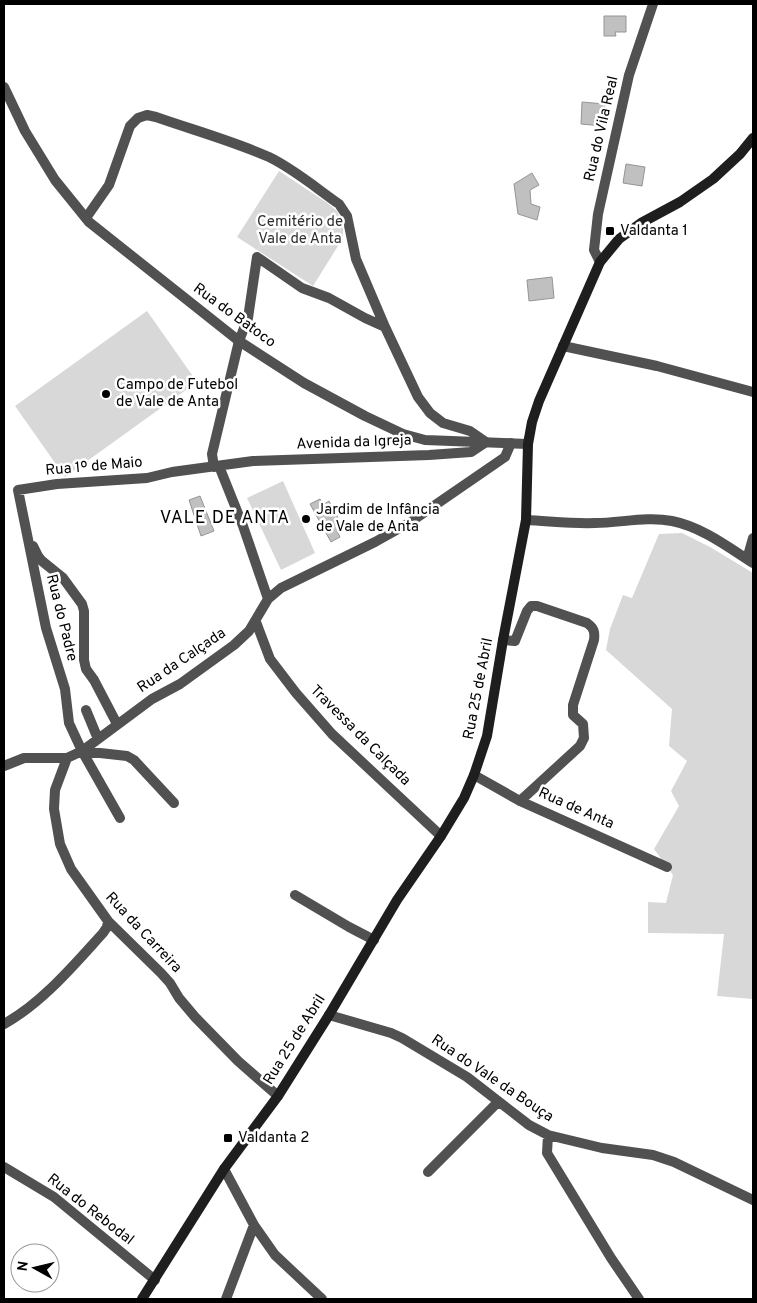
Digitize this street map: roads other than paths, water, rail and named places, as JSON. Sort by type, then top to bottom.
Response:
[{"type":"main road","name":"Rua 25 de Abril","points":[[142,1299],[224,1169],[278,1096],[329,1015],[397,900],[441,836],[464,798],[487,736],[526,520],[528,444],[532,422],[539,401],[600,262],[619,239],[641,223],[680,202],[713,179],[740,154],[753,138]]},
{"type":"street","name":"Rua do Vila Real","points":[[600,262],[594,250],[598,214],[629,75],[654,4]]},
{"type":"street","name":"Rua do Batoco","points":[[4,87],[25,131],[55,180],[86,218],[149,271],[239,341],[304,383],[403,434],[426,440],[528,444]]},
{"type":"street","points":[[86,218],[108,185],[130,126],[138,118],[156,117],[268,157],[285,166],[339,204],[347,216],[356,259],[418,397],[430,413],[443,423],[470,431],[486,442]]},
{"type":"street","points":[[268,599],[249,544],[212,454],[239,341],[248,318],[257,257],[302,288],[329,298],[385,327]]},
{"type":"street","points":[[563,346],[657,366],[753,392]]},
{"type":"street","name":"Avenida da Igreja","points":[[172,472],[252,461],[471,452],[486,442]]},
{"type":"street","name":"Rua da Calçada","points":[[67,758],[82,751],[117,724],[152,700],[180,684],[234,645],[256,622],[268,599],[281,588],[375,542],[409,523],[505,457],[511,443]]},
{"type":"street","name":"Rua 1º de Maio","points":[[18,490],[57,484],[123,481],[172,472]]},
{"type":"street","name":"Rua do Padre","points":[[18,490],[46,628],[65,689],[69,723],[82,751],[120,818]]},
{"type":"street","points":[[526,520],[593,524],[652,520],[671,521],[689,526],[708,535],[750,561],[753,538]]},
{"type":"street","points":[[28,541],[42,561],[63,578],[82,604],[84,611],[84,660],[86,669],[94,680],[117,724]]},
{"type":"street","points":[[503,640],[515,642],[527,611],[531,606],[537,606],[592,626],[595,632],[573,705],[573,714],[583,724],[584,738],[580,746],[520,802]]},
{"type":"street","name":"Travessa da Calçada","points":[[256,622],[270,660],[296,693],[332,734],[441,836]]},
{"type":"street","points":[[86,710],[98,739]]},
{"type":"street","points":[[82,751],[127,756],[134,760],[174,803]]},
{"type":"street","points":[[4,766],[24,758],[67,758]]},
{"type":"street","name":"Rua da Carreira","points":[[67,758],[55,790],[54,809],[60,844],[71,869],[108,921],[161,973],[170,983],[178,998],[218,1042],[278,1096]]},
{"type":"street","name":"Rua de Anta","points":[[474,775],[520,802],[667,867]]},
{"type":"street","points":[[295,895],[348,927],[374,940]]},
{"type":"street","points":[[4,1024],[30,1008],[67,973],[103,933],[108,921]]},
{"type":"street","name":"Rua do Vale da Bouça","points":[[329,1015],[402,1038],[467,1077],[529,1125],[548,1135],[602,1148],[660,1157],[753,1200]]},
{"type":"street","points":[[428,1172],[498,1102]]},
{"type":"street","points":[[548,1135],[547,1153],[611,1258],[639,1299]]},
{"type":"street","name":"Rua do Rebodal","points":[[4,1167],[54,1197],[155,1280]]},
{"type":"street","points":[[224,1169],[254,1225],[276,1255],[322,1299]]},
{"type":"street","points":[[226,1299],[254,1225]]},
{"type":"place","name":"Valdanta 1","points":[[610,231]]},
{"type":"place","name":"Campo de Futebol de Vale de Anta","points":[[106,394]]},
{"type":"place","name":"Jardim de Infância de Vale de Anta","points":[[306,519]]},
{"type":"place","name":"Valdanta 2","points":[[228,1138]]},
{"type":"district","name":"VALE DE ANTA","points":[[225,518]]},
{"type":"park label","name":"Cemitério de Vale de Anta","points":[[300,230]]}]
